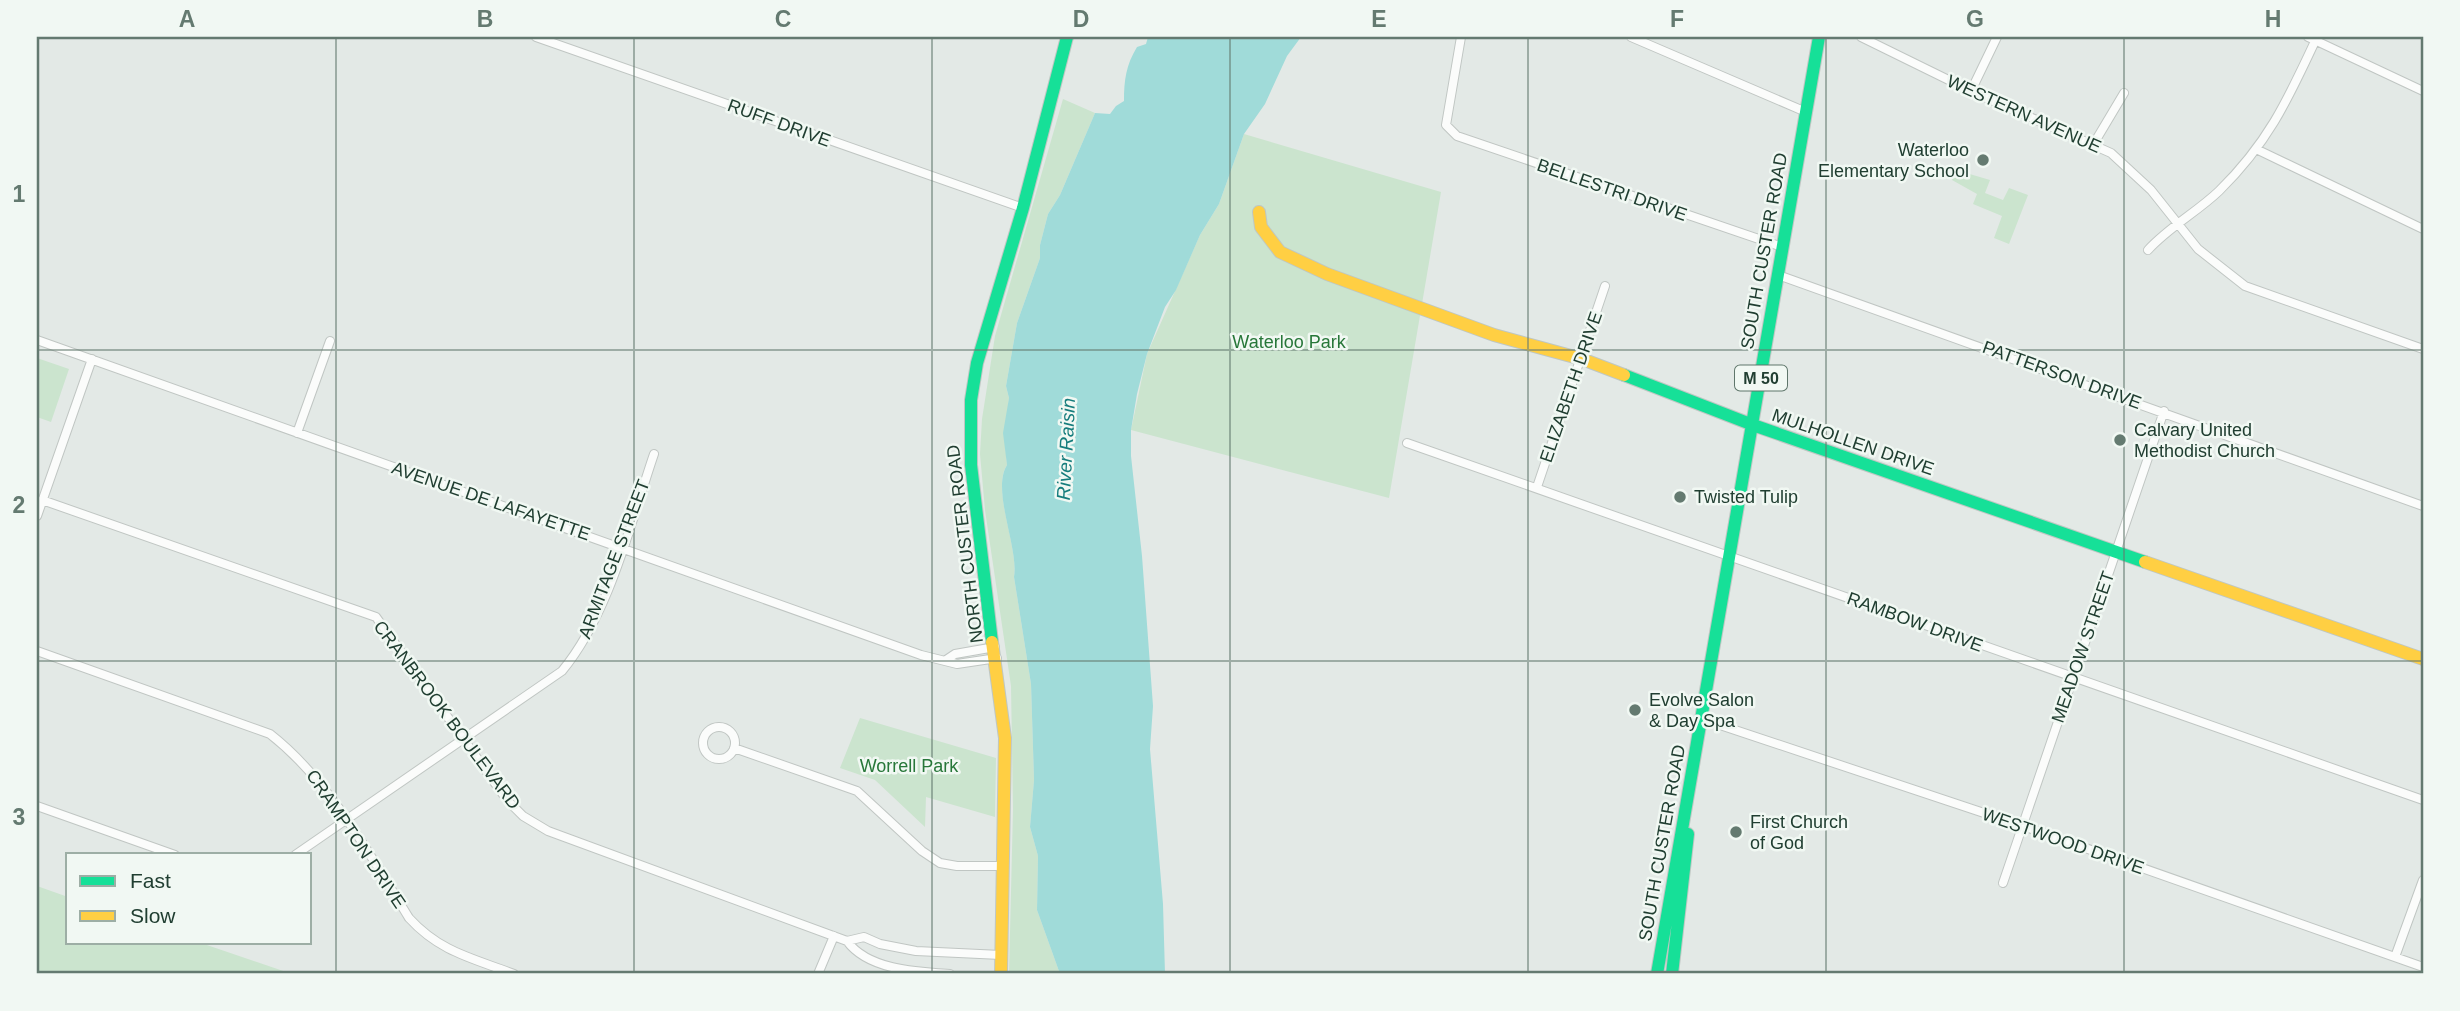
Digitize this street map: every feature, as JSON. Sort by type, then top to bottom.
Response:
[{"type":"street","name":"RUFF DRIVE","points":[[536,37],[1023,208]]},
{"type":"street","name":"NORTH CUSTER ROAD","points":[[1001,974],[1005,738],[974,492],[971,400],[977,363],[1023,208],[1067,37]]},
{"type":"street","name":"BELLESTRI DRIVE","points":[[1461,37],[1446,125],[1457,136],[1782,247]]},
{"type":"street","points":[[1631,37],[1806,112]]},
{"type":"street","name":"SOUTH CUSTER ROAD","points":[[1657,974],[1819,37]]},
{"type":"street","name":"WESTERN AVENUE","points":[[1861,37],[1971,91],[2110,153],[2139,177],[2198,249],[2245,286],[2423,349]]},
{"type":"street","points":[[1971,91],[1997,37]]},
{"type":"street","points":[[2148,250],[2217,193],[2258,150],[2272,129],[2314,38],[2423,91]]},
{"type":"street","points":[[2093,145],[2124,93]]},
{"type":"street","points":[[2258,150],[2423,229]]},
{"type":"street","name":"MULHOLLEN DRIVE","points":[[1259,212],[1261,227],[1272,244],[1295,262],[1494,335],[1582,359],[1752,425],[2423,659]]},
{"type":"street","name":"PATTERSON DRIVE","points":[[1778,275],[2164,411],[2423,506]]},
{"type":"street","name":"ELIZABETH DRIVE","points":[[1537,487],[1605,286]]},
{"type":"street","name":"AVENUE DE LAFAYETTE","points":[[37,340],[921,655],[946,660],[955,653],[996,652]]},
{"type":"street","points":[[297,433],[330,341]]},
{"type":"street","points":[[37,516],[92,359]]},
{"type":"street","name":"MEADOW STREET","points":[[2003,883],[2164,411]]},
{"type":"street","name":"RAMBOW DRIVE","points":[[1408,443],[2423,800]]},
{"type":"street","name":"ARMITAGE STREET","points":[[298,853],[546,684],[573,658],[593,625],[654,454]]},
{"type":"street","name":"CRANBROOK BOULEVARD","points":[[42,500],[376,617],[466,739],[507,800],[535,824],[574,841],[847,941],[864,958],[901,968],[950,974]]},
{"type":"street","name":"CRAMPTON DRIVE","points":[[37,650],[270,734],[289,747],[315,775],[409,918],[425,936],[438,945],[514,974]]},
{"type":"street","name":"SOUTH CUSTER ROAD","points":[[1672,974],[1702,719]]},
{"type":"street","name":"WESTWOOD DRIVE","points":[[1702,719],[2022,826],[2423,967]]},
{"type":"street","points":[[722,727],[734,738],[734,748],[727,757],[713,758],[705,752],[704,737],[711,729],[722,727]]},
{"type":"street","points":[[734,748],[857,790],[922,851],[940,863],[957,866],[1002,866]]},
{"type":"street","points":[[37,806],[168,853]]},
{"type":"street","points":[[2395,957],[2423,880]]},
{"type":"street","points":[[818,974],[834,936]]},
{"type":"street","name":"CRANBROOK BOULEVARD","points":[[847,941],[864,937],[880,944],[916,951],[1001,955]]},
{"type":"green space","points":[[1063,99],[1095,113],[1060,195],[1048,214],[1040,245],[1040,258],[1017,323],[1006,386],[1009,398],[1005,442],[1007,465],[1002,489],[1031,684],[1034,780],[1030,827],[1038,856],[1037,910],[1060,974],[1009,974],[1013,809],[1011,686],[985,510],[980,454],[982,419],[995,336]]},
{"type":"green space","name":"Waterloo Park","points":[[1244,134],[1441,192],[1389,498],[1131,430],[1147,354],[1200,235],[1219,204]]},
{"type":"green space","points":[[1956,170],[1990,180],[1985,193],[2003,200],[2009,188],[2028,195],[2009,244],[1994,238],[2002,216],[1973,204],[1977,194],[1952,180]]},
{"type":"green space","points":[[37,358],[69,369],[51,422],[37,417]]},
{"type":"green space","name":"Worrell Park","points":[[860,718],[996,758],[995,817],[926,797],[925,827],[875,780],[840,768]]},
{"type":"green space","points":[[37,886],[66,896],[66,944],[204,944],[292,974],[37,974]]},
{"type":"water","name":"River Raisin","points":[[1148,37],[1301,37],[1287,56],[1265,104],[1244,134],[1219,204],[1200,235],[1176,290],[1165,307],[1147,354],[1131,430],[1153,706],[1150,749],[1163,904],[1165,974],[1060,974],[1037,910],[1038,856],[1030,827],[1034,780],[1031,684],[1002,489],[1007,465],[1003,433],[1009,398],[1006,386],[1017,323],[1040,258],[1040,245],[1048,214],[1060,195],[1095,113],[1110,114],[1124,101],[1125,79],[1130,60],[1137,47],[1146,44]]},
{"type":"traffic: fast","points":[[992,642],[971,465],[971,400],[977,363],[1023,208],[1067,37]]},
{"type":"traffic: fast","points":[[1657,974],[1819,37]]},
{"type":"traffic: fast","points":[[1624,375],[1753,425],[2145,562]]},
{"type":"traffic: fast","points":[[1672,974],[1688,834]]},
{"type":"traffic: slow","points":[[1259,212],[1261,227],[1280,252],[1327,274],[1494,335],[1582,359],[1624,375]]},
{"type":"traffic: slow","points":[[2145,562],[2423,659]]},
{"type":"traffic: slow","points":[[992,642],[1005,738],[1001,974]]},
{"type":"place","name":"Waterloo Elementary School","points":[[1983,160]]},
{"type":"place","name":"Calvary United Methodist Church","points":[[2120,440]]},
{"type":"place","name":"Twisted Tulip","points":[[1680,497]]},
{"type":"place","name":"Evolve Salon & Day Spa","points":[[1635,710]]},
{"type":"place","name":"First Church of God","points":[[1736,832]]}]
